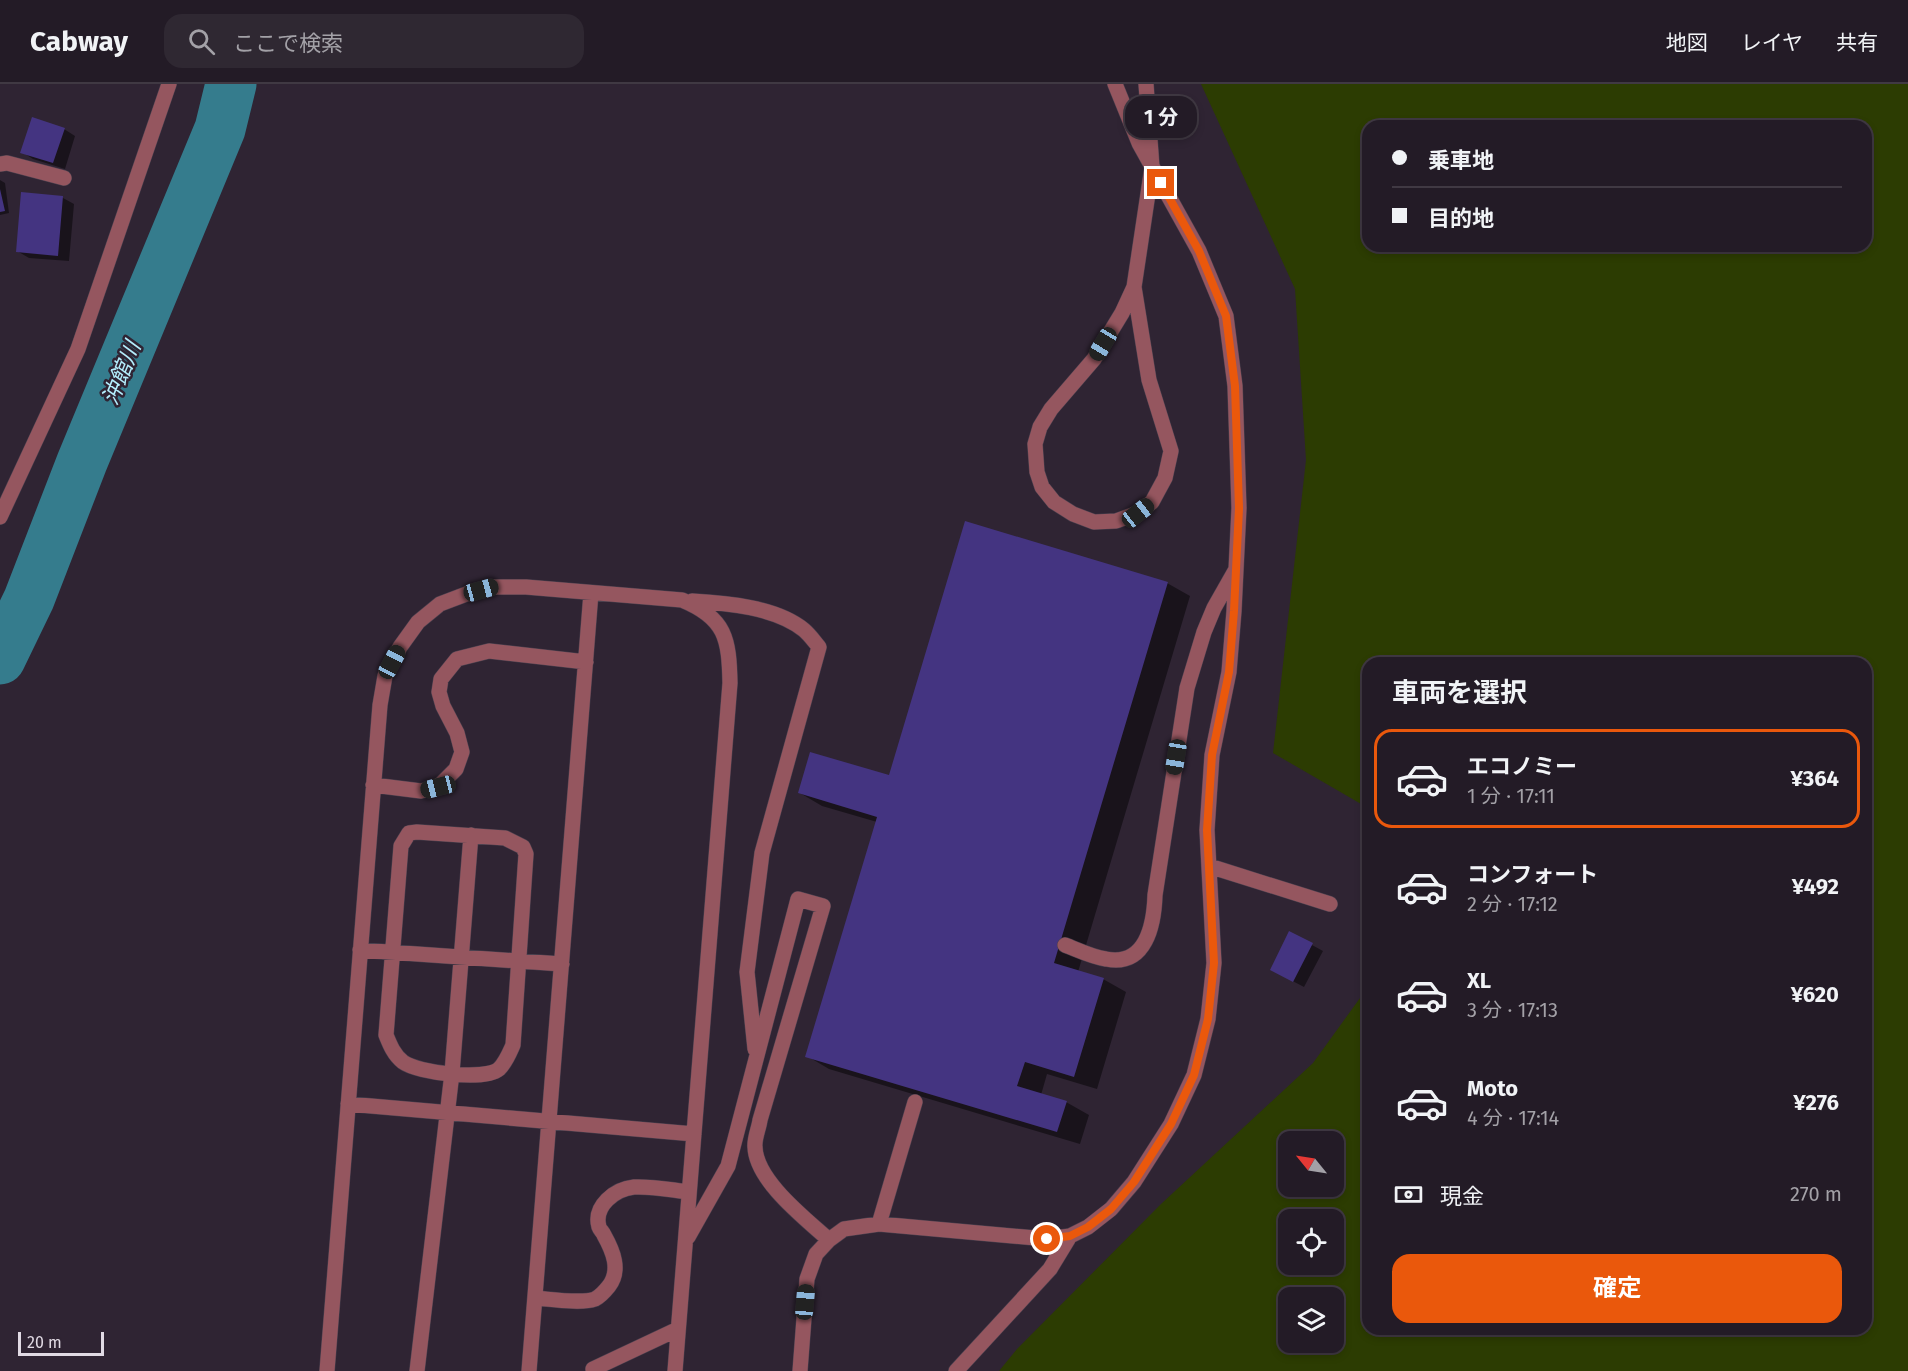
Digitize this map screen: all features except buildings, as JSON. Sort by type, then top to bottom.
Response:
[{"type":"street","points":[[0,517],[78,349],[169,84]]},
{"type":"street","points":[[800,1371],[807,1280],[816,1254],[844,1229],[879,1224],[1047,1239],[1070,1236],[1088,1227],[1111,1209],[1134,1182],[1171,1124],[1194,1075],[1208,1019],[1214,963],[1207,830],[1212,755],[1229,672],[1239,508],[1235,386],[1226,316],[1199,251],[1139,143],[1115,84]]},
{"type":"street","points":[[1134,287],[1149,380],[1171,451],[1165,478],[1152,502],[1138,513],[1116,521],[1094,522],[1073,514],[1054,502],[1042,487],[1037,472],[1035,444],[1040,427],[1051,409],[1094,359],[1122,313],[1134,287],[1152,167],[1146,84]]},
{"type":"street","points":[[0,164],[64,178]]},
{"type":"street","points":[[1065,945],[1106,959],[1122,960],[1136,953],[1149,937],[1154,918],[1155,895],[1187,688],[1204,632],[1214,608],[1236,569]]},
{"type":"street","points":[[327,1371],[380,705],[385,675],[400,648],[418,622],[440,604],[493,587],[526,587],[737,604],[779,617],[803,629],[819,647],[762,853],[747,972],[756,1058]]},
{"type":"street","points":[[530,1371],[591,593]]},
{"type":"street","points":[[675,1371],[730,683],[730,657],[724,633],[713,618],[701,608],[682,600]]},
{"type":"street","points":[[373,785],[421,791],[438,787],[456,769],[462,752],[457,733],[443,706],[439,692],[441,678],[457,659],[489,651],[586,662]]},
{"type":"street","points":[[409,833],[471,835],[505,838],[523,847],[526,854],[513,1045],[507,1059],[498,1070],[485,1074],[416,1069],[398,1058],[386,1035],[401,846],[409,833]]},
{"type":"street","points":[[417,1371],[452,1073],[471,835]]},
{"type":"street","points":[[1209,866],[1330,904]]},
{"type":"street","points":[[685,1243],[728,1166],[798,899],[823,906],[760,1120],[755,1147],[761,1168],[781,1197],[829,1240]]},
{"type":"street","points":[[360,950],[562,964]]},
{"type":"street","points":[[879,1224],[915,1102]]},
{"type":"street","points":[[348,1104],[694,1134]]},
{"type":"street","points":[[535,1298],[594,1299],[612,1282],[616,1269],[614,1257],[599,1227],[599,1213],[606,1200],[614,1193],[626,1188],[637,1187],[689,1192]]},
{"type":"street","points":[[956,1371],[1050,1269],[1070,1236]]},
{"type":"street","points":[[596,1371],[593,1370],[678,1329]]},
{"type":"green space","points":[[1201,84],[1908,84],[1908,1371],[999,1371],[1017,1349],[1161,1204],[1313,1063],[1362,995],[1362,1335],[1872,1335],[1872,657],[1362,657],[1362,805],[1273,753],[1306,460],[1295,289]]},
{"type":"waterway","name":"沖館川","points":[[0,659],[29,599],[82,462],[220,129],[231,84]]},
{"type":"route","points":[[1047,1239],[1070,1236],[1088,1227],[1111,1209],[1134,1182],[1171,1124],[1194,1075],[1208,1019],[1214,963],[1207,830],[1212,755],[1229,672],[1239,508],[1235,386],[1226,316],[1199,251],[1161,183]]}]
